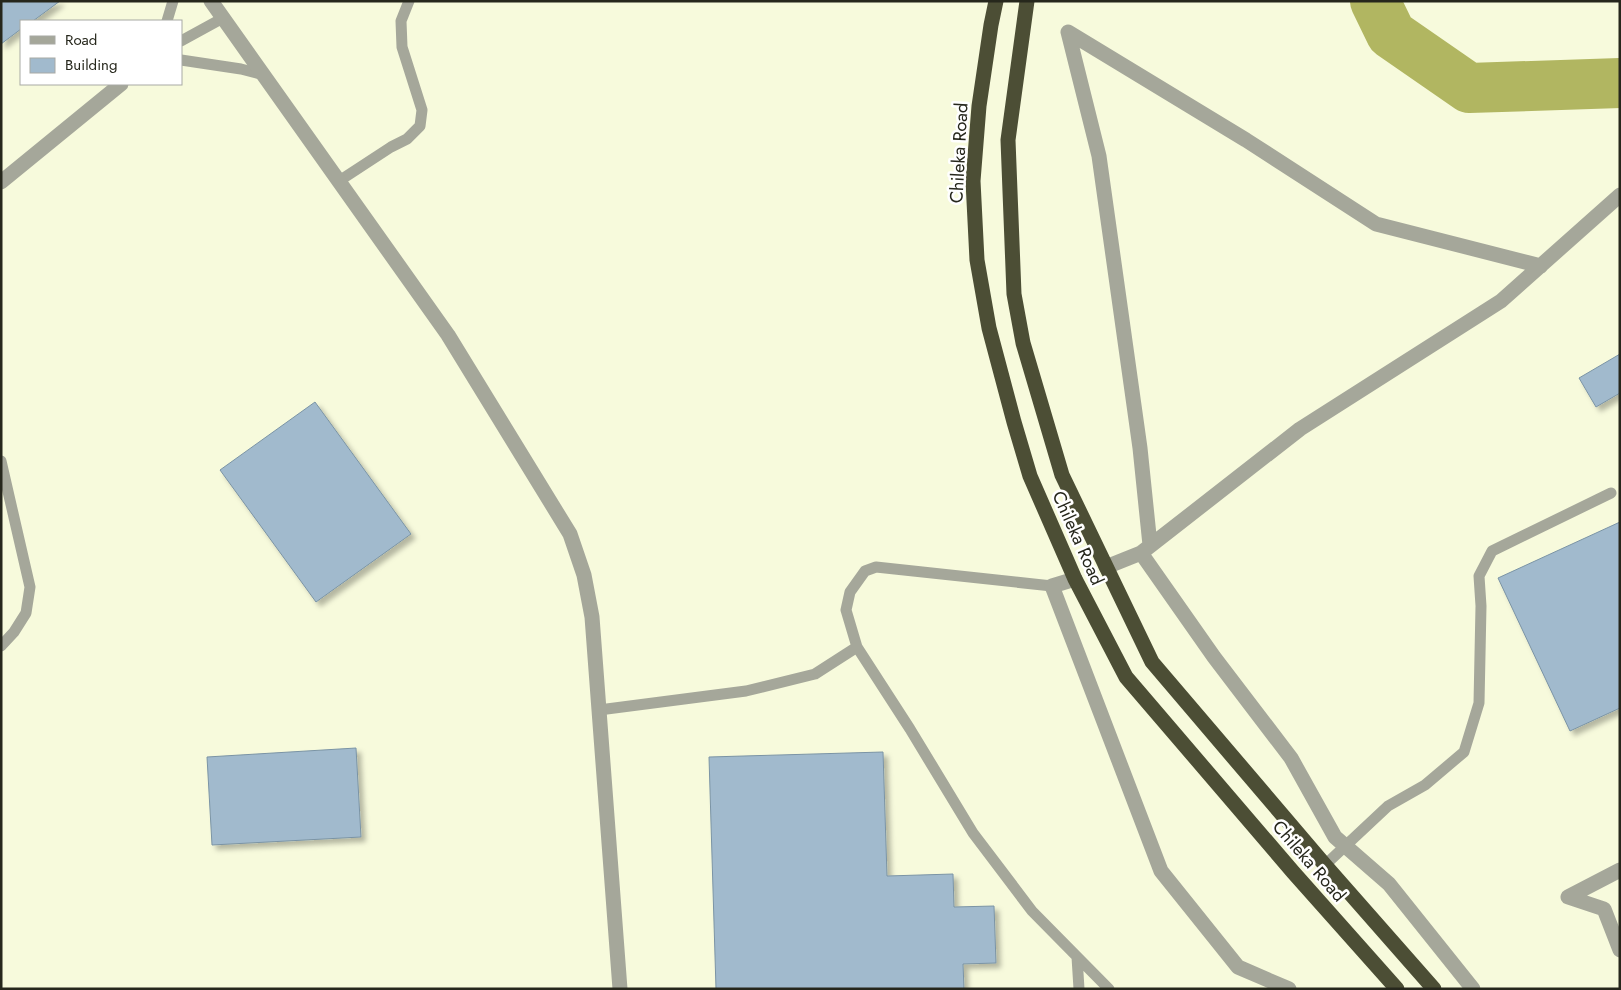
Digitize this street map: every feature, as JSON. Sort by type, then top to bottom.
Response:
[{"type":"highway","name":"Chileka Road","points":[[996,1],[979,106],[973,181],[977,260],[989,328],[1030,476],[1075,579],[1126,677],[1293,872],[1397,989]]},
{"type":"highway","points":[[1027,1],[1008,140],[1014,294],[1023,343],[1062,474],[1152,662],[1434,989]]},
{"type":"street","points":[[211,1],[448,335],[570,534],[584,575],[592,617],[620,989]]},
{"type":"street","points":[[1473,989],[1389,884],[1335,837],[1290,758],[1214,658],[1145,549],[1139,438],[1099,156],[1068,32],[1246,140],[1376,224],[1541,266]]},
{"type":"street","points":[[1,182],[119,85]]},
{"type":"street","points":[[1106,567],[1145,549],[1300,429],[1501,301],[1620,195]]},
{"type":"street","points":[[1075,579],[1052,586],[1161,870],[1238,967],[1289,989]]},
{"type":"street","points":[[1620,870],[1568,897],[1604,909],[1620,950]]},
{"type":"lane","points":[[167,20],[173,1]]},
{"type":"lane","points":[[339,181],[407,138],[420,126],[422,110],[402,47],[401,22],[409,1]]},
{"type":"lane","points":[[182,40],[223,18]]},
{"type":"lane","points":[[182,60],[241,69],[264,75]]},
{"type":"lane","points":[[1,461],[30,587],[26,613],[14,632],[1,646]]},
{"type":"lane","points":[[1325,864],[1388,806],[1426,785],[1464,752],[1479,703],[1481,606],[1479,576],[1492,551],[1611,493]]},
{"type":"lane","points":[[1052,586],[876,567],[865,571],[850,592],[846,610],[857,646],[973,833],[1032,911],[1109,989]]},
{"type":"lane","points":[[599,710],[746,691],[815,674],[857,646]]},
{"type":"lane","points":[[1077,957],[1079,989]]},
{"type":"building","points":[[1,1],[60,1],[34,20],[20,20],[20,30],[1,44]]},
{"type":"building","points":[[1620,354],[1620,393],[1596,407],[1579,378]]},
{"type":"building","points":[[315,402],[411,534],[316,602],[220,470]]},
{"type":"building","points":[[1620,522],[1620,708],[1570,731],[1498,578]]},
{"type":"building","points":[[356,748],[361,837],[212,845],[207,757]]},
{"type":"building","points":[[883,752],[887,876],[953,874],[954,907],[994,906],[996,963],[963,964],[964,989],[716,989],[709,757]]},
{"type":"waterway","points":[[1375,1],[1391,34],[1469,88],[1620,83]]}]
